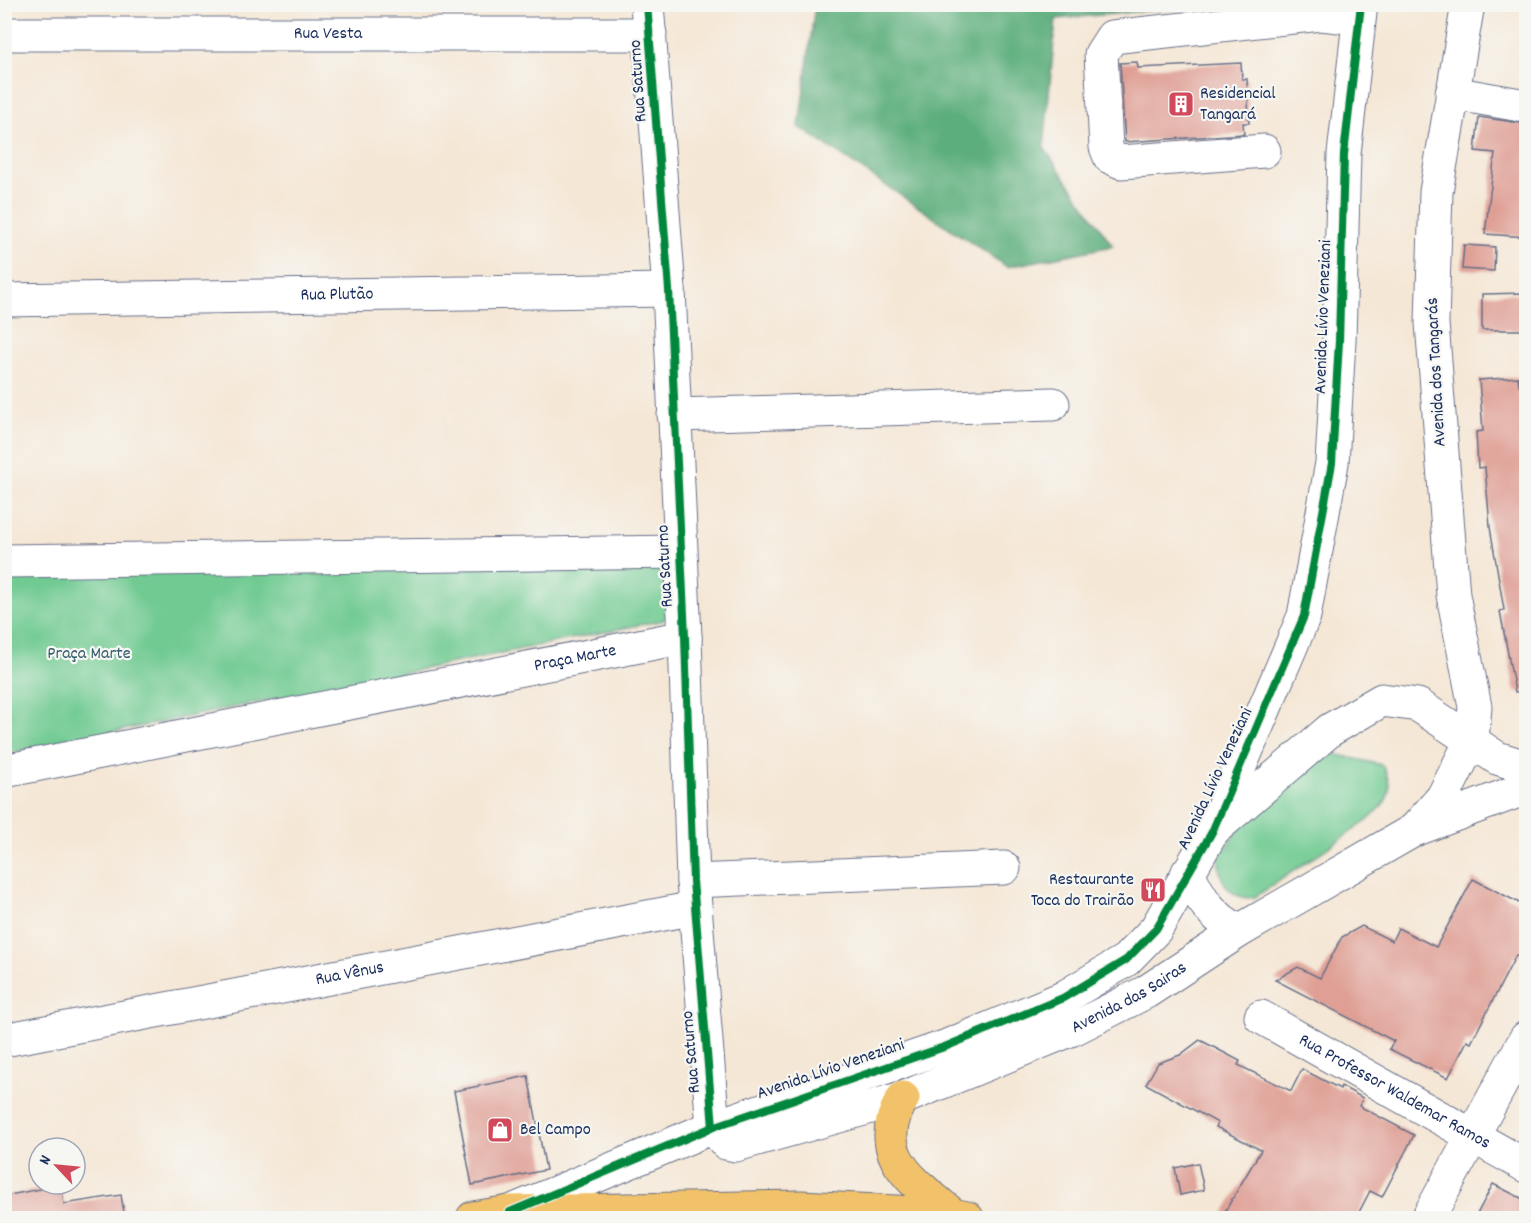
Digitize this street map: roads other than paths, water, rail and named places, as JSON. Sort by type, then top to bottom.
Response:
[{"type":"main road","points":[[903,1098],[892,1115],[889,1133],[891,1146],[902,1169],[960,1217]]},
{"type":"main road","points":[[473,1218],[510,1212],[801,1207],[960,1217]]},
{"type":"street","name":"Avenida dos Tangarás","points":[[1414,830],[1443,797],[1472,739],[1475,706],[1453,595],[1432,323],[1436,192],[1468,4]]},
{"type":"street","points":[[1264,151],[1121,162],[1110,157],[1106,147],[1101,54],[1105,45],[1112,38],[1360,11]]},
{"type":"street","name":"Avenida Lívio Veneziani","points":[[510,1212],[713,1126],[947,1046],[1063,998],[1089,985],[1126,960],[1156,929],[1212,832],[1304,616],[1332,463],[1339,341],[1344,154],[1360,11]]},
{"type":"street","name":"Rua Vesta","points":[[4,34],[649,19]]},
{"type":"street","name":"Rua Saturno","points":[[649,19],[669,290],[694,895],[713,1126]]},
{"type":"street","points":[[1452,93],[1527,106]]},
{"type":"street","name":"Rua Plutão","points":[[4,300],[669,290]]},
{"type":"street","points":[[674,415],[1053,404]]},
{"type":"street","points":[[4,561],[680,552]]},
{"type":"street","name":"Praça Marte","points":[[4,771],[685,637]]},
{"type":"street","points":[[1212,832],[1311,745],[1353,715],[1382,700],[1418,705],[1472,739],[1497,758],[1527,767]]},
{"type":"street","name":"Avenida das Sairas","points":[[713,1126],[726,1143],[736,1145],[903,1098],[1075,1028],[1146,992],[1239,931],[1414,830],[1527,788]]},
{"type":"street","name":"Rua Vênus","points":[[4,1040],[694,895],[1004,868]]},
{"type":"street","points":[[1188,872],[1203,902],[1225,924],[1239,931]]},
{"type":"street","name":"Rua Professor Waldemar Ramos","points":[[1261,1017],[1527,1166]]},
{"type":"street","points":[[1428,1218],[1527,1038]]},
{"type":"place","name":"Residencial Tangará","points":[[1181,104]]},
{"type":"place","name":"Restaurante Toca do Trairão","points":[[1153,890]]},
{"type":"place","name":"Bel Campo","points":[[500,1130]]}]
